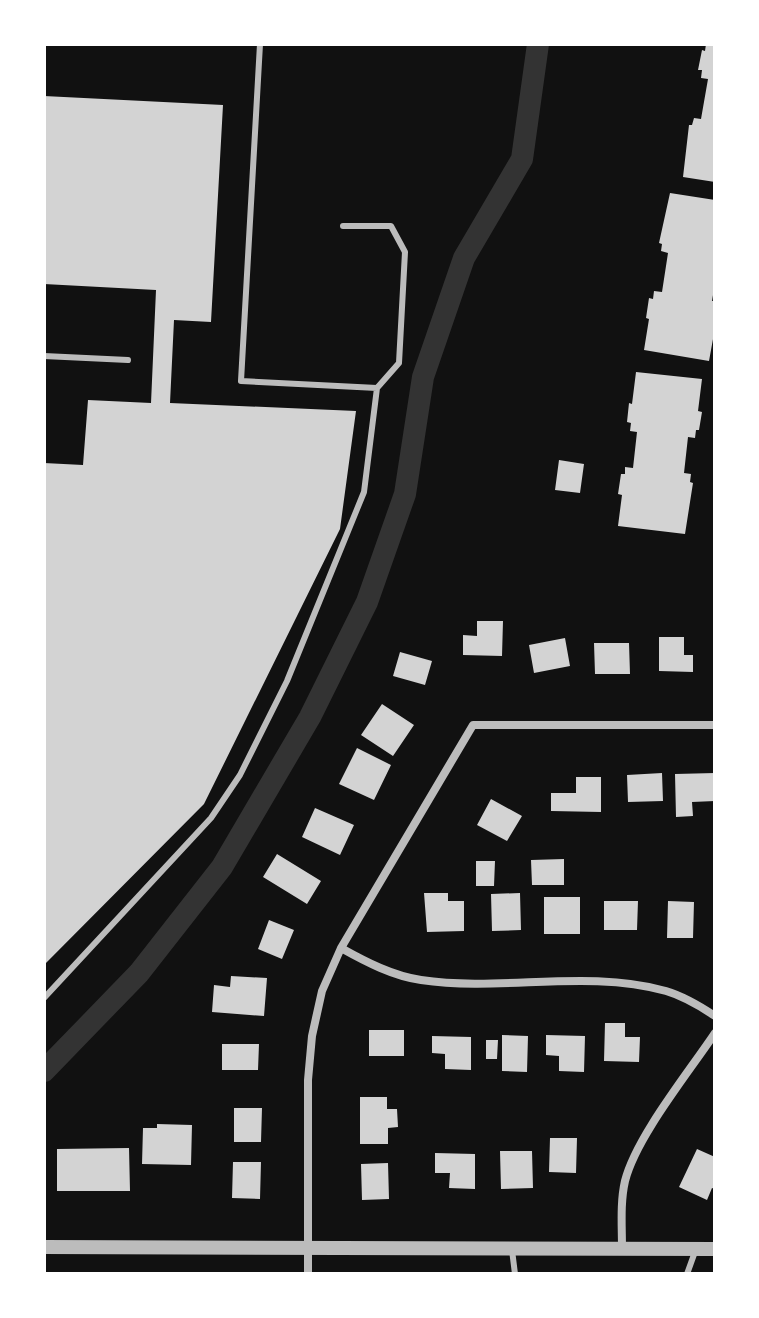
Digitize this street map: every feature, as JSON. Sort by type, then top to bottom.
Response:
[{"type":"street","points":[[308,1274],[308,1080],[312,1036],[322,991],[341,948],[473,725],[715,725]]},
{"type":"street","points":[[341,948],[366,962],[419,980],[635,985],[668,991],[715,1016]]},
{"type":"street","points":[[622,1249],[625,1180],[634,1157],[715,1033]]},
{"type":"street","points":[[44,1247],[715,1249]]},
{"type":"lane","points":[[260,44],[241,381],[377,388]]},
{"type":"lane","points":[[44,998],[211,818],[240,775],[287,681],[364,492],[377,388],[399,363],[405,252],[391,226],[343,226]]},
{"type":"lane","points":[[44,356],[128,360]]},
{"type":"lane","points":[[512,1249],[515,1274]]},
{"type":"lane","points":[[687,1274],[696,1249]]},
{"type":"building","points":[[706,44],[715,44],[715,182],[683,177],[689,125],[692,125],[694,118],[701,119],[708,79],[701,78],[702,70],[698,70]]},
{"type":"building","points":[[44,96],[223,105],[211,322],[174,320],[170,403],[356,411],[340,529],[204,804],[44,965],[44,463],[83,465],[88,400],[151,403],[156,290],[44,284]]},
{"type":"building","points":[[670,193],[715,200],[715,283],[712,301],[715,301],[715,328],[709,361],[644,350],[649,298],[653,299],[654,291],[662,292],[668,253],[661,251],[662,244],[659,243]]},
{"type":"building","points":[[636,372],[702,379],[699,430],[696,430],[695,438],[688,437],[684,473],[691,474],[690,482],[693,483],[685,534],[618,526],[621,474],[625,474],[625,467],[633,468],[637,432],[630,431],[631,423],[627,422]]},
{"type":"building","points":[[559,460],[584,464],[580,493],[555,490]]},
{"type":"building","points":[[477,621],[503,621],[502,656],[463,655],[463,635],[477,636]]},
{"type":"building","points":[[659,637],[684,637],[684,655],[693,655],[693,672],[659,671]]},
{"type":"building","points":[[565,638],[570,666],[534,673],[529,645]]},
{"type":"building","points":[[594,643],[629,643],[630,674],[595,674]]},
{"type":"building","points":[[400,652],[432,661],[425,685],[393,676]]},
{"type":"building","points":[[382,704],[414,725],[393,756],[361,735]]},
{"type":"building","points":[[357,748],[391,765],[374,800],[339,784]]},
{"type":"building","points":[[662,773],[663,801],[628,802],[627,775]]},
{"type":"building","points":[[715,773],[715,801],[692,802],[693,816],[676,817],[675,774]]},
{"type":"building","points":[[576,777],[601,777],[601,812],[551,811],[551,793],[576,793]]},
{"type":"building","points":[[491,799],[522,816],[507,841],[477,825]]},
{"type":"building","points":[[315,808],[354,825],[340,855],[302,837]]},
{"type":"building","points":[[277,854],[321,881],[307,904],[263,877]]},
{"type":"building","points":[[564,859],[564,885],[532,885],[531,860]]},
{"type":"building","points":[[476,861],[495,861],[494,886],[476,886]]},
{"type":"building","points":[[424,893],[448,893],[448,901],[464,901],[464,931],[427,932]]},
{"type":"building","points":[[520,893],[521,930],[492,931],[491,894]]},
{"type":"building","points":[[544,897],[580,897],[580,934],[544,934]]},
{"type":"building","points":[[604,901],[638,901],[637,930],[604,930]]},
{"type":"building","points":[[668,901],[694,902],[693,938],[667,938]]},
{"type":"building","points":[[269,920],[294,930],[282,959],[258,949]]},
{"type":"building","points":[[231,976],[267,978],[264,1016],[212,1012],[214,985],[230,987]]},
{"type":"building","points":[[605,1023],[625,1023],[625,1037],[640,1037],[639,1062],[604,1061]]},
{"type":"building","points":[[369,1030],[404,1030],[404,1056],[369,1056]]},
{"type":"building","points":[[502,1035],[528,1036],[527,1072],[502,1071]]},
{"type":"building","points":[[546,1035],[585,1036],[584,1072],[559,1071],[559,1056],[546,1055]]},
{"type":"building","points":[[432,1036],[471,1037],[471,1070],[445,1069],[445,1054],[432,1053]]},
{"type":"building","points":[[486,1040],[498,1040],[497,1059],[486,1059]]},
{"type":"building","points":[[222,1044],[259,1044],[258,1070],[222,1070]]},
{"type":"building","points":[[360,1097],[387,1097],[387,1109],[397,1109],[398,1127],[388,1128],[388,1144],[360,1144]]},
{"type":"building","points":[[234,1108],[262,1108],[261,1142],[234,1142]]},
{"type":"building","points":[[157,1124],[192,1125],[191,1165],[142,1164],[143,1128],[157,1128]]},
{"type":"building","points":[[550,1138],[577,1138],[576,1173],[549,1172]]},
{"type":"building","points":[[129,1148],[130,1191],[57,1191],[57,1149]]},
{"type":"building","points":[[697,1149],[715,1157],[715,1189],[712,1188],[707,1200],[679,1187]]},
{"type":"building","points":[[500,1151],[532,1151],[533,1188],[501,1189]]},
{"type":"building","points":[[435,1153],[475,1154],[475,1189],[449,1188],[450,1173],[435,1173]]},
{"type":"building","points":[[233,1162],[261,1162],[260,1199],[232,1198]]},
{"type":"building","points":[[388,1163],[389,1199],[362,1200],[361,1164]]},
{"type":"waterway","points":[[44,1071],[139,973],[222,867],[310,717],[367,602],[405,494],[423,377],[464,258],[522,159],[538,44]]}]
